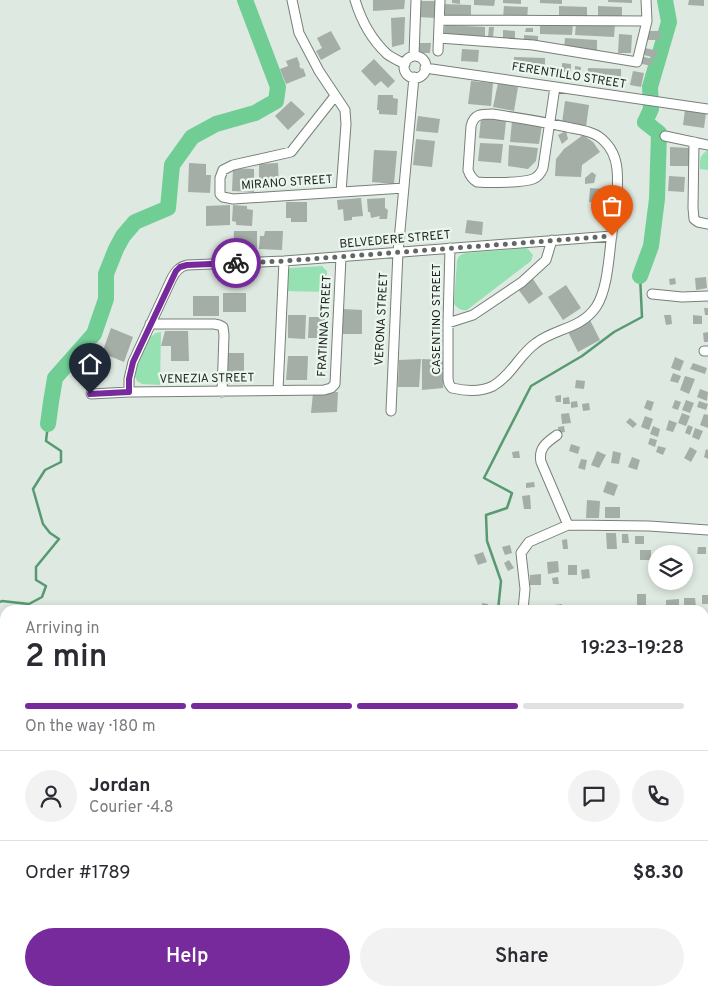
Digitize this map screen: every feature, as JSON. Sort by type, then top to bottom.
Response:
[{"type":"street","points":[[292,0],[300,33],[319,71],[343,106],[346,114],[341,192]]},
{"type":"street","points":[[355,0],[370,33],[380,47],[388,55],[405,64]]},
{"type":"street","points":[[414,56],[416,0]]},
{"type":"street","points":[[438,51],[440,0]]},
{"type":"street","points":[[439,38],[533,45],[637,62],[647,21],[646,0]]},
{"type":"street","points":[[439,20],[647,21]]},
{"type":"street","points":[[414,56],[422,59],[426,68],[424,73],[414,78],[405,71],[405,64],[410,57],[414,56]]},
{"type":"street","name":"FERENTILLO STREET","points":[[426,68],[708,109]]},
{"type":"street","name":"VERONA STREET","points":[[391,412],[398,252],[414,78]]},
{"type":"street","points":[[555,86],[550,123],[543,168],[538,177],[524,181],[482,183],[473,180],[470,176],[468,170],[471,126],[473,119],[477,116],[492,114],[550,123],[590,132],[601,138],[608,145],[614,156],[617,168],[618,188],[612,236]]},
{"type":"street","name":"MIRANO STREET","points":[[335,96],[294,150],[289,153],[233,165],[221,174],[220,194],[222,197],[233,199],[404,188]]},
{"type":"street","points":[[666,136],[708,145]]},
{"type":"street","points":[[694,142],[694,219],[708,224]]},
{"type":"street","name":"BELVEDERE STREET","points":[[150,324],[176,271],[180,267],[187,265],[284,261],[612,236]]},
{"type":"street","name":"CASENTINO STREET","points":[[450,248],[449,384],[452,388],[484,390],[502,379],[535,343],[579,323],[589,316],[598,305],[602,294],[612,236]]},
{"type":"street","points":[[448,323],[473,315],[522,282],[546,260],[552,240]]},
{"type":"street","name":"FRATINNA STREET","points":[[324,390],[335,384],[341,257]]},
{"type":"street","points":[[278,390],[284,261]]},
{"type":"street","points":[[652,294],[682,297],[708,296]]},
{"type":"street","points":[[129,392],[130,370],[150,324],[214,324],[223,327],[224,335],[222,392]]},
{"type":"street","name":"VENEZIA STREET","points":[[90,394],[324,390]]},
{"type":"street","points":[[557,435],[546,443],[541,450],[540,456],[568,525]]},
{"type":"street","points":[[524,605],[521,553],[529,542],[568,525],[649,526],[708,530]]},
{"type":"green space","points":[[707,151],[708,170],[700,169],[701,156]]},
{"type":"green space","points":[[527,248],[533,255],[531,261],[467,310],[460,309],[454,304],[457,261],[460,256],[466,253]]},
{"type":"green space","points":[[322,266],[327,271],[327,292],[284,291],[287,271],[290,268]]},
{"type":"green space","points":[[161,332],[160,385],[142,384],[137,381],[134,374],[138,361],[149,338]]},
{"type":"building","points":[[373,0],[405,0],[404,9],[373,11]]},
{"type":"building","points":[[452,0],[460,0],[460,4],[452,3]]},
{"type":"building","points":[[474,0],[495,0],[494,6],[474,5]]},
{"type":"building","points":[[503,0],[521,0],[521,4],[503,3]]},
{"type":"building","points":[[540,0],[562,0],[562,4],[540,3]]},
{"type":"building","points":[[608,0],[632,0],[632,3],[608,2]]},
{"type":"building","points":[[689,0],[704,0],[704,6],[688,5]]},
{"type":"building","points":[[418,1],[437,1],[436,18],[417,17]]},
{"type":"building","points":[[443,4],[471,5],[471,19],[442,17]]},
{"type":"building","points":[[504,6],[528,7],[527,19],[503,18]]},
{"type":"building","points":[[559,6],[587,7],[587,18],[559,16]]},
{"type":"building","points":[[598,6],[622,7],[622,19],[598,17]]},
{"type":"building","points":[[405,17],[404,44],[392,47],[391,18]]},
{"type":"building","points":[[540,22],[573,23],[572,35],[540,34]]},
{"type":"building","points":[[576,23],[615,25],[614,37],[575,35]]},
{"type":"building","points":[[445,25],[485,27],[485,40],[444,38]]},
{"type":"building","points":[[489,27],[494,27],[493,37],[488,37]]},
{"type":"building","points":[[526,28],[533,28],[533,32],[525,32]]},
{"type":"building","points":[[503,30],[515,31],[515,43],[503,42]]},
{"type":"building","points":[[331,31],[341,49],[321,60],[316,51],[322,48],[317,38]]},
{"type":"building","points":[[645,31],[660,31],[660,40],[645,40]]},
{"type":"building","points":[[619,34],[632,35],[631,53],[618,53]]},
{"type":"building","points":[[524,35],[538,36],[538,44],[524,43]]},
{"type":"building","points":[[565,38],[597,40],[597,50],[564,49]]},
{"type":"building","points":[[416,43],[431,43],[430,53],[415,53]]},
{"type":"building","points":[[645,48],[658,51],[656,58],[644,55]]},
{"type":"building","points":[[462,49],[479,50],[478,62],[461,61]]},
{"type":"building","points":[[640,56],[653,59],[651,66],[638,63]]},
{"type":"building","points":[[297,57],[299,65],[301,69],[303,68],[306,76],[286,84],[280,69],[288,66],[286,61]]},
{"type":"building","points":[[514,57],[545,58],[545,69],[513,68]]},
{"type":"building","points":[[374,59],[395,81],[388,88],[381,81],[375,86],[361,71]]},
{"type":"building","points":[[562,63],[571,64],[571,72],[562,72]]},
{"type":"building","points":[[575,66],[581,67],[580,73],[575,73]]},
{"type":"building","points":[[588,68],[621,69],[621,82],[587,80]]},
{"type":"building","points":[[633,71],[644,73],[641,87],[630,85]]},
{"type":"building","points":[[471,81],[493,83],[491,106],[468,104]]},
{"type":"building","points":[[498,83],[518,87],[514,111],[493,107]]},
{"type":"building","points":[[378,95],[393,95],[393,98],[398,99],[397,115],[379,114],[379,110],[377,110]]},
{"type":"building","points":[[291,101],[305,114],[288,130],[275,116]]},
{"type":"building","points":[[565,101],[589,105],[586,127],[562,123]]},
{"type":"building","points":[[685,110],[706,113],[704,128],[683,125]]},
{"type":"building","points":[[418,116],[440,119],[438,133],[416,131]]},
{"type":"building","points":[[481,118],[506,121],[504,140],[479,138]]},
{"type":"building","points":[[512,121],[542,125],[539,144],[510,142]]},
{"type":"building","points":[[566,131],[568,139],[562,144],[558,135]]},
{"type":"building","points":[[583,135],[593,142],[600,152],[582,165],[581,177],[555,176],[556,159],[564,149]]},
{"type":"building","points":[[416,139],[435,141],[432,167],[413,165]]},
{"type":"building","points":[[480,143],[503,144],[501,163],[478,161]]},
{"type":"building","points":[[509,145],[538,148],[536,161],[528,169],[508,166]]},
{"type":"building","points":[[670,147],[689,148],[689,166],[670,166]]},
{"type":"building","points":[[374,150],[397,151],[394,184],[372,182]]},
{"type":"building","points":[[189,163],[206,164],[206,175],[211,175],[210,193],[188,192]]},
{"type":"building","points":[[278,163],[279,188],[259,189],[259,164]]},
{"type":"building","points":[[233,168],[254,169],[254,192],[232,191]]},
{"type":"building","points":[[592,172],[596,175],[594,183],[585,184],[585,178]]},
{"type":"building","points":[[669,176],[685,177],[684,192],[668,191]]},
{"type":"building","points":[[590,188],[604,189],[603,203],[589,202]]},
{"type":"building","points":[[361,198],[363,216],[352,217],[352,220],[344,221],[343,209],[338,210],[337,200]]},
{"type":"building","points":[[385,198],[385,208],[388,210],[387,219],[379,219],[380,216],[371,218],[370,212],[368,212],[367,199]]},
{"type":"building","points":[[286,202],[307,202],[307,222],[291,222],[291,218],[286,218]]},
{"type":"building","points":[[230,205],[230,225],[206,226],[206,206]]},
{"type":"building","points":[[233,205],[247,206],[247,209],[253,210],[252,226],[236,225],[236,222],[232,221]]},
{"type":"building","points":[[467,220],[483,222],[482,235],[465,233]]},
{"type":"building","points":[[234,231],[257,231],[257,251],[233,250]]},
{"type":"building","points":[[265,231],[283,231],[282,250],[259,249],[260,236],[264,236]]},
{"type":"building","points":[[706,277],[707,288],[696,290],[695,278]]},
{"type":"building","points":[[675,278],[676,284],[670,285],[669,279]]},
{"type":"building","points":[[533,279],[543,294],[529,304],[518,289]]},
{"type":"building","points":[[566,285],[581,308],[563,320],[548,297]]},
{"type":"building","points":[[223,293],[246,293],[246,312],[223,312]]},
{"type":"building","points":[[193,296],[219,296],[219,316],[193,316]]},
{"type":"building","points":[[704,308],[708,308],[708,315],[705,315]]},
{"type":"building","points":[[343,309],[362,310],[362,334],[343,334]]},
{"type":"building","points":[[288,315],[306,315],[305,339],[288,338]]},
{"type":"building","points":[[664,315],[671,315],[672,324],[666,325]]},
{"type":"building","points":[[693,315],[702,316],[702,324],[693,324]]},
{"type":"building","points":[[309,317],[325,317],[324,338],[308,338]]},
{"type":"building","points":[[590,320],[600,340],[578,352],[568,332]]},
{"type":"building","points":[[111,328],[133,337],[124,362],[102,353]]},
{"type":"building","points":[[165,331],[188,331],[189,361],[171,361],[171,346],[161,346]]},
{"type":"building","points":[[708,332],[708,342],[704,342],[703,333]]},
{"type":"building","points":[[227,353],[244,353],[244,384],[227,384]]},
{"type":"building","points":[[288,356],[308,356],[307,380],[286,380]]},
{"type":"building","points":[[675,357],[684,361],[680,371],[671,368]]},
{"type":"building","points":[[421,359],[419,387],[398,387],[399,360]]},
{"type":"building","points":[[422,359],[443,360],[443,388],[422,390]]},
{"type":"building","points":[[693,363],[707,368],[705,374],[690,369]]},
{"type":"building","points":[[673,373],[681,376],[678,383],[670,381]]},
{"type":"building","points":[[685,376],[695,379],[689,394],[680,390]]},
{"type":"building","points":[[576,380],[585,381],[584,389],[575,388]]},
{"type":"building","points":[[700,389],[708,392],[707,401],[697,397]]},
{"type":"building","points":[[338,392],[337,412],[311,413],[313,393]]},
{"type":"building","points":[[561,395],[561,402],[556,402],[555,396]]},
{"type":"building","points":[[569,397],[570,404],[563,404],[563,398]]},
{"type":"building","points":[[647,400],[654,402],[651,411],[644,408]]},
{"type":"building","points":[[675,400],[681,402],[678,410],[672,408]]},
{"type":"building","points":[[686,400],[694,403],[690,413],[682,410]]},
{"type":"building","points":[[577,401],[578,407],[571,408],[571,402]]},
{"type":"building","points":[[699,401],[708,404],[706,410],[697,407]]},
{"type":"building","points":[[589,403],[590,410],[583,411],[582,404]]},
{"type":"building","points":[[569,413],[571,423],[562,424],[561,414]]},
{"type":"building","points":[[682,413],[690,416],[686,426],[678,423]]},
{"type":"building","points":[[704,414],[708,415],[708,428],[700,425]]},
{"type":"building","points":[[645,416],[653,419],[649,430],[641,427]]},
{"type":"building","points":[[630,418],[637,424],[633,428],[626,422]]},
{"type":"building","points":[[669,420],[677,423],[673,432],[666,430]]},
{"type":"building","points":[[688,425],[693,427],[690,435],[685,433]]},
{"type":"building","points":[[564,426],[565,432],[559,433],[558,427]]},
{"type":"building","points":[[653,426],[660,429],[658,437],[650,434]]},
{"type":"building","points":[[695,428],[703,431],[699,440],[692,437]]},
{"type":"building","points":[[650,438],[657,440],[655,447],[648,444]]},
{"type":"building","points":[[571,444],[580,447],[578,454],[569,451]]},
{"type":"building","points":[[658,446],[666,448],[663,455],[656,452]]},
{"type":"building","points":[[690,447],[697,451],[691,462],[684,458]]},
{"type":"building","points":[[706,449],[708,450],[708,459],[704,457]]},
{"type":"building","points":[[519,451],[520,458],[513,458],[512,452]]},
{"type":"building","points":[[597,451],[606,455],[599,468],[591,465]]},
{"type":"building","points":[[613,451],[621,453],[619,464],[611,463]]},
{"type":"building","points":[[632,457],[640,460],[637,470],[628,467]]},
{"type":"building","points":[[581,459],[587,460],[585,470],[578,468]]},
{"type":"building","points":[[607,481],[618,485],[614,496],[603,492]]},
{"type":"building","points":[[534,482],[535,487],[526,488],[526,483]]},
{"type":"building","points":[[530,495],[531,509],[524,509],[522,496]]},
{"type":"building","points":[[587,500],[600,501],[599,518],[586,518]]},
{"type":"building","points":[[605,507],[620,507],[620,518],[605,518]]},
{"type":"building","points":[[606,533],[616,533],[617,549],[607,549]]},
{"type":"building","points":[[622,534],[628,534],[629,543],[622,543]]},
{"type":"building","points":[[635,536],[644,536],[644,544],[635,544]]},
{"type":"building","points":[[567,539],[568,549],[563,549],[562,540]]},
{"type":"building","points":[[510,545],[512,553],[505,555],[502,547]]},
{"type":"building","points":[[698,547],[706,547],[706,554],[697,554]]},
{"type":"building","points":[[640,550],[648,550],[648,560],[640,560]]},
{"type":"building","points":[[483,552],[487,562],[478,565],[474,555]]},
{"type":"building","points":[[509,560],[514,568],[508,571],[504,563]]},
{"type":"building","points":[[558,561],[559,572],[548,574],[547,562]]},
{"type":"building","points":[[568,565],[577,565],[577,575],[568,575]]},
{"type":"building","points":[[589,569],[590,578],[582,579],[581,570]]},
{"type":"building","points":[[541,574],[541,585],[530,585],[530,575]]},
{"type":"building","points":[[558,577],[559,584],[553,584],[552,578]]},
{"type":"building","points":[[637,594],[646,594],[646,605],[637,605]]},
{"type":"building","points":[[702,595],[708,595],[708,604],[702,604]]},
{"type":"building","points":[[684,598],[695,598],[696,605],[684,605]]},
{"type":"building","points":[[679,599],[679,605],[666,605],[666,600]]},
{"type":"waterway","points":[[48,424],[55,378],[94,334],[106,299],[106,274],[123,236],[135,222],[168,208],[172,165],[192,137],[216,124],[255,113],[276,101],[278,87],[245,0]]},
{"type":"waterway","points":[[640,276],[651,246],[657,199],[659,133],[645,122],[651,109],[650,87],[669,22],[665,0]]},
{"type":"waterway","points":[[499,605],[501,581],[487,541],[486,515],[507,508],[512,493],[484,478],[531,386],[582,356],[614,332],[642,317],[640,276]]},
{"type":"waterway","points":[[0,602],[29,604],[42,597],[46,586],[36,580],[36,567],[59,539],[50,533],[43,524],[33,489],[45,470],[61,462],[61,451],[46,441],[48,424]]},
{"type":"way so far","points":[[236,263],[612,236]]},
{"type":"route","points":[[90,394],[129,392],[130,370],[133,362],[176,271],[180,267],[236,263]]}]
